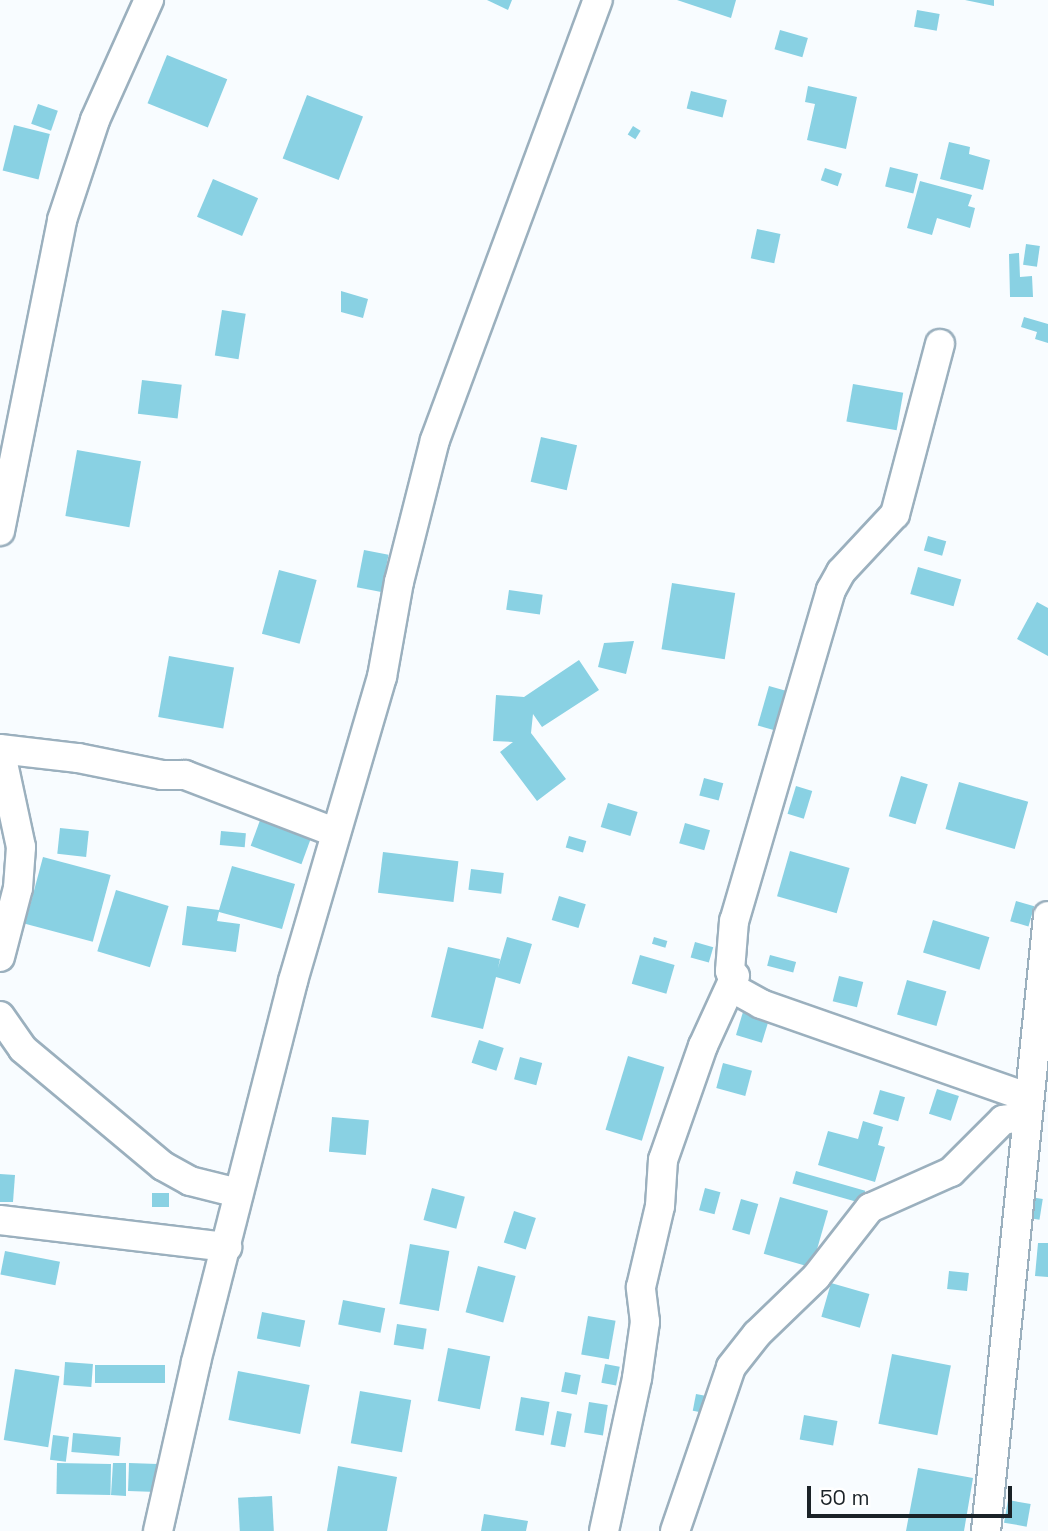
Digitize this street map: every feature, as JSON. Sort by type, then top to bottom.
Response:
[{"type":"street","points":[[0,531],[62,220],[96,120],[149,0]]},
{"type":"street","points":[[158,1531],[238,1193],[334,832],[382,677],[398,582],[447,398],[549,141],[598,0]]},
{"type":"street","points":[[940,344],[895,514],[841,572],[831,590],[734,922],[730,971],[735,976],[736,990],[761,1004],[1026,1107]]},
{"type":"street","points":[[0,957],[18,888],[21,847],[0,749],[78,758],[162,775],[185,775],[334,832]]},
{"type":"street","points":[[986,1531],[1026,1107],[1048,916]]},
{"type":"street","points":[[604,1531],[637,1378],[645,1322],[641,1287],[660,1206],[663,1160],[708,1035],[735,976]]},
{"type":"street","points":[[0,1016],[23,1049],[163,1166],[190,1181],[238,1193]]},
{"type":"street","points":[[675,1531],[731,1367],[757,1334],[816,1277],[870,1208],[951,1172],[1003,1120],[1026,1107]]},
{"type":"street","points":[[0,1220],[227,1247]]},
{"type":"building","points":[[487,0],[512,0],[508,10]]},
{"type":"building","points":[[677,0],[736,0],[731,18]]},
{"type":"building","points":[[965,0],[994,0],[994,6]]},
{"type":"building","points":[[917,10],[940,14],[937,31],[914,27]]},
{"type":"building","points":[[780,30],[808,38],[802,57],[774,49]]},
{"type":"building","points":[[167,55],[227,79],[208,128],[148,103]]},
{"type":"building","points":[[808,86],[857,97],[846,149],[807,140],[815,104],[805,102]]},
{"type":"building","points":[[691,91],[727,100],[723,117],[687,108]]},
{"type":"building","points":[[307,95],[363,117],[339,180],[283,158]]},
{"type":"building","points":[[38,104],[58,111],[51,131],[31,124]]},
{"type":"building","points":[[14,125],[50,134],[39,180],[3,171]]},
{"type":"building","points":[[633,126],[641,131],[635,139],[628,134]]},
{"type":"building","points":[[949,142],[970,147],[969,154],[990,160],[983,190],[940,179]]},
{"type":"building","points":[[890,167],[918,174],[913,193],[885,186]]},
{"type":"building","points":[[825,168],[842,174],[838,186],[821,180]]},
{"type":"building","points":[[213,179],[258,198],[242,236],[197,217]]},
{"type":"building","points":[[920,181],[972,195],[968,206],[975,208],[970,228],[937,218],[932,235],[907,228]]},
{"type":"building","points":[[757,229],[780,234],[774,263],[751,258]]},
{"type":"building","points":[[1026,244],[1040,246],[1037,267],[1023,265]]},
{"type":"building","points":[[1019,253],[1020,277],[1032,276],[1033,297],[1010,297],[1009,254]]},
{"type":"building","points":[[341,291],[368,299],[363,318],[341,312]]},
{"type":"building","points":[[222,310],[246,314],[239,359],[215,355]]},
{"type":"building","points":[[1024,317],[1048,324],[1048,343],[1035,339],[1037,332],[1021,327]]},
{"type":"building","points":[[142,380],[182,385],[178,419],[138,414]]},
{"type":"building","points":[[853,384],[903,393],[897,430],[846,421]]},
{"type":"building","points":[[541,437],[577,445],[567,490],[531,482]]},
{"type":"building","points":[[77,450],[141,461],[129,527],[65,516]]},
{"type":"building","points":[[928,536],[946,541],[942,556],[924,550]]},
{"type":"building","points":[[364,550],[389,555],[381,592],[357,587]]},
{"type":"building","points":[[918,567],[961,579],[954,606],[910,594]]},
{"type":"building","points":[[279,570],[317,580],[300,644],[262,634]]},
{"type":"building","points":[[672,583],[735,593],[725,659],[662,649]]},
{"type":"building","points":[[509,590],[543,595],[540,615],[506,610]]},
{"type":"building","points":[[1037,602],[1048,608],[1048,656],[1017,639]]},
{"type":"building","points":[[634,641],[626,674],[598,667],[604,643]]},
{"type":"building","points":[[169,656],[234,667],[223,729],[158,717]]},
{"type":"building","points":[[579,660],[599,690],[542,727],[533,714],[531,733],[566,779],[537,801],[500,752],[513,742],[493,741],[496,695],[524,697]]},
{"type":"building","points":[[769,686],[790,692],[779,731],[758,725]]},
{"type":"building","points":[[901,776],[928,784],[915,824],[889,816]]},
{"type":"building","points":[[704,778],[723,783],[719,801],[699,795]]},
{"type":"building","points":[[959,782],[1028,802],[1015,849],[945,829]]},
{"type":"building","points":[[796,786],[812,791],[804,819],[788,814]]},
{"type":"building","points":[[608,803],[638,812],[630,836],[601,827]]},
{"type":"building","points":[[263,812],[314,830],[301,864],[251,846]]},
{"type":"building","points":[[685,823],[710,830],[704,850],[679,843]]},
{"type":"building","points":[[60,828],[89,831],[86,857],[57,854]]},
{"type":"building","points":[[221,831],[246,833],[245,847],[220,845]]},
{"type":"building","points":[[569,836],[586,841],[583,852],[566,848]]},
{"type":"building","points":[[790,851],[850,868],[837,913],[777,896]]},
{"type":"building","points":[[383,852],[458,861],[453,902],[378,893]]},
{"type":"building","points":[[43,857],[111,875],[93,942],[25,924]]},
{"type":"building","points":[[232,866],[295,884],[282,929],[219,912],[217,921],[240,924],[236,952],[182,945],[187,906],[219,910]]},
{"type":"building","points":[[471,869],[504,873],[501,894],[468,890]]},
{"type":"building","points":[[116,890],[169,906],[150,967],[97,951]]},
{"type":"building","points":[[559,896],[586,904],[578,928],[552,920]]},
{"type":"building","points":[[1016,901],[1034,906],[1028,926],[1010,921]]},
{"type":"building","points":[[933,920],[989,937],[979,970],[923,953]]},
{"type":"building","points":[[507,937],[532,944],[520,984],[496,977],[483,1029],[431,1017],[448,947],[500,959],[498,968]]},
{"type":"building","points":[[654,937],[667,941],[665,948],[652,944]]},
{"type":"building","points":[[695,942],[713,947],[709,963],[691,957]]},
{"type":"building","points":[[640,955],[675,965],[666,994],[632,984]]},
{"type":"building","points":[[770,955],[796,962],[793,973],[767,966]]},
{"type":"building","points":[[839,976],[863,982],[857,1007],[833,1001]]},
{"type":"building","points":[[907,980],[946,991],[936,1026],[897,1015]]},
{"type":"building","points":[[743,1012],[769,1020],[762,1043],[736,1035]]},
{"type":"building","points":[[479,1040],[504,1048],[496,1071],[472,1063]]},
{"type":"building","points":[[628,1056],[664,1067],[642,1141],[605,1130]]},
{"type":"building","points":[[520,1057],[542,1063],[536,1085],[514,1079]]},
{"type":"building","points":[[723,1063],[752,1071],[745,1096],[716,1088]]},
{"type":"building","points":[[937,1089],[959,1096],[951,1121],[929,1114]]},
{"type":"building","points":[[880,1090],[905,1097],[898,1121],[873,1114]]},
{"type":"building","points":[[332,1117],[369,1120],[366,1155],[329,1152]]},
{"type":"building","points":[[863,1121],[883,1127],[878,1145],[885,1147],[875,1182],[818,1165],[828,1131],[858,1139]]},
{"type":"building","points":[[796,1171],[865,1191],[862,1203],[792,1183]]},
{"type":"building","points":[[0,1174],[15,1175],[13,1202],[0,1202]]},
{"type":"building","points":[[432,1188],[465,1197],[456,1229],[423,1220]]},
{"type":"building","points":[[705,1188],[720,1192],[715,1214],[699,1210]]},
{"type":"building","points":[[152,1193],[169,1193],[169,1207],[152,1207]]},
{"type":"building","points":[[1024,1196],[1043,1199],[1039,1220],[1021,1217]]},
{"type":"building","points":[[780,1197],[828,1211],[812,1267],[764,1254]]},
{"type":"building","points":[[741,1199],[758,1204],[749,1235],[732,1230]]},
{"type":"building","points":[[514,1211],[536,1218],[526,1249],[504,1242]]},
{"type":"building","points":[[1038,1243],[1048,1243],[1048,1277],[1035,1276]]},
{"type":"building","points":[[410,1244],[449,1251],[439,1311],[399,1304]]},
{"type":"building","points":[[5,1251],[60,1262],[55,1285],[0,1275]]},
{"type":"building","points":[[478,1266],[516,1276],[503,1322],[466,1312]]},
{"type":"building","points":[[949,1271],[969,1273],[967,1291],[947,1289]]},
{"type":"building","points":[[831,1283],[869,1294],[860,1328],[821,1317]]},
{"type":"building","points":[[343,1300],[385,1308],[380,1333],[338,1325]]},
{"type":"building","points":[[262,1312],[305,1320],[300,1347],[257,1339]]},
{"type":"building","points":[[588,1316],[616,1321],[609,1359],[581,1354]]},
{"type":"building","points":[[397,1324],[427,1329],[423,1349],[394,1345]]},
{"type":"building","points":[[448,1348],[490,1356],[480,1409],[438,1401]]},
{"type":"building","points":[[892,1354],[951,1365],[937,1435],[878,1424]]},
{"type":"building","points":[[65,1362],[93,1364],[91,1387],[63,1385]]},
{"type":"building","points":[[605,1364],[620,1367],[616,1386],[601,1383]]},
{"type":"building","points":[[95,1365],[165,1365],[165,1383],[95,1383]]},
{"type":"building","points":[[15,1369],[59,1376],[48,1447],[4,1440]]},
{"type":"building","points":[[238,1371],[310,1385],[300,1434],[228,1420]]},
{"type":"building","points":[[565,1372],[581,1375],[577,1395],[561,1392]]},
{"type":"building","points":[[360,1391],[411,1400],[402,1452],[351,1443]]},
{"type":"building","points":[[696,1394],[712,1397],[708,1414],[693,1411]]},
{"type":"building","points":[[521,1397],[550,1402],[544,1436],[515,1430]]},
{"type":"building","points":[[589,1402],[608,1405],[603,1436],[584,1433]]},
{"type":"building","points":[[557,1411],[572,1414],[565,1447],[551,1444]]},
{"type":"building","points":[[804,1415],[837,1421],[833,1446],[800,1440]]},
{"type":"building","points":[[73,1433],[121,1437],[119,1456],[71,1452]]},
{"type":"building","points":[[53,1435],[69,1437],[66,1462],[50,1460]]},
{"type":"building","points":[[57,1463],[111,1464],[110,1495],[56,1494]]},
{"type":"building","points":[[113,1463],[126,1463],[126,1496],[111,1495]]},
{"type":"building","points":[[129,1463],[165,1464],[164,1492],[128,1491]]},
{"type":"building","points":[[338,1466],[397,1477],[387,1531],[327,1531]]},
{"type":"building","points":[[918,1468],[973,1478],[964,1531],[906,1531]]},
{"type":"building","points":[[272,1496],[274,1531],[240,1531],[238,1498]]},
{"type":"building","points":[[1008,1500],[1031,1504],[1027,1527],[1004,1523]]},
{"type":"building","points":[[484,1514],[528,1521],[526,1531],[481,1531]]}]
